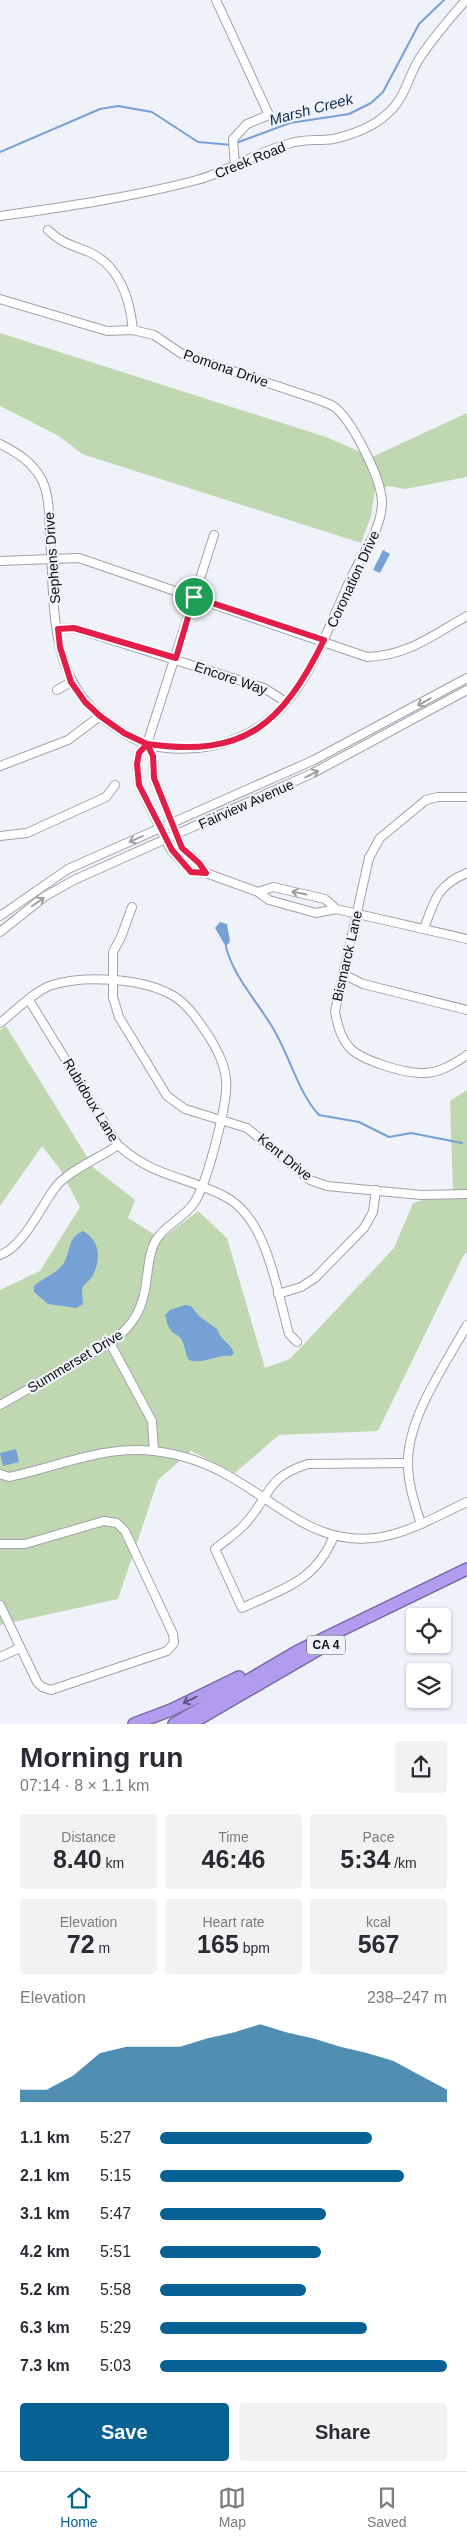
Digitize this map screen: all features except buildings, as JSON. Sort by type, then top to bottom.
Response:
[{"type":"highway","name":"CA 4","points":[[174,1724],[298,1651],[467,1569]]},
{"type":"highway","name":"CA 4","points":[[190,1724],[343,1636],[467,1576]]},
{"type":"highway","points":[[134,1724],[171,1710],[298,1651]]},
{"type":"street","points":[[216,0],[269,115],[247,124],[233,139],[235,167]]},
{"type":"street","name":"Creek Road","points":[[0,216],[153,190],[198,180],[235,167],[264,152],[293,142],[333,139],[363,129],[388,114],[406,90],[418,60],[440,29],[466,0]]},
{"type":"street","points":[[48,230],[60,241],[91,253],[108,264],[122,286],[131,308],[133,330]]},
{"type":"street","name":"Pomona Drive","points":[[0,299],[107,331],[133,330],[154,335],[182,354],[319,400],[337,408],[350,424],[380,485],[382,501]]},
{"type":"street","name":"Sephens Drive","points":[[0,444],[18,453],[33,466],[47,494],[60,647],[71,682],[85,702],[100,716],[124,733],[147,744]]},
{"type":"street","name":"Coronation Drive","points":[[147,744],[174,748],[200,748],[226,743],[250,735],[269,721],[306,678],[351,578],[380,522],[382,501]]},
{"type":"street","points":[[214,535],[176,658],[147,744],[139,753],[137,764],[139,785],[172,850],[191,872],[206,873],[258,892],[269,900],[316,913],[336,909],[357,913],[467,939]]},
{"type":"street","points":[[0,561],[79,558],[367,656],[388,656],[406,650],[467,616]]},
{"type":"street","name":"Encore Way","points":[[58,629],[74,628],[176,658],[264,688],[286,702]]},
{"type":"street","name":"Fairview Avenue","points":[[0,916],[68,869],[314,760],[467,678]]},
{"type":"street","points":[[57,690],[71,682]]},
{"type":"street","name":"Fairview Avenue","points":[[0,932],[44,897],[74,880],[314,773],[467,690]]},
{"type":"street","points":[[0,766],[5,766],[68,740],[100,716]]},
{"type":"street","points":[[147,744],[153,756],[154,778],[182,848],[199,863],[206,873]]},
{"type":"street","points":[[0,836],[27,833],[106,797],[115,785]]},
{"type":"street","name":"Bismarck Lane","points":[[467,797],[438,797],[426,800],[380,838],[370,858],[335,1011],[338,1029],[349,1047],[367,1061],[421,1073],[441,1070],[467,1055]]},
{"type":"street","points":[[424,929],[437,893],[453,879],[467,873]]},
{"type":"street","points":[[258,892],[273,887],[293,891],[325,899],[336,909]]},
{"type":"street","name":"Kent Drive","points":[[132,907],[121,937],[113,952],[113,997],[119,1017],[167,1096],[185,1109],[254,1132],[310,1180],[326,1186],[421,1195],[467,1194]]},
{"type":"street","points":[[342,974],[363,984],[467,1010]]},
{"type":"street","name":"Summerset Drive","points":[[0,1023],[49,985],[70,980],[146,984],[171,994],[192,1012],[214,1046],[226,1070],[226,1090],[222,1120],[201,1188],[194,1204],[157,1239],[149,1257],[140,1310],[126,1332],[0,1405]]},
{"type":"street","name":"Rubidoux Lane","points":[[30,1000],[118,1145],[133,1159],[152,1170],[224,1196],[244,1210],[260,1232],[289,1334],[297,1342]]},
{"type":"street","points":[[0,1255],[7,1253],[18,1242],[56,1186],[118,1145]]},
{"type":"street","points":[[278,1294],[301,1287],[315,1278],[364,1228],[373,1212],[376,1190]]},
{"type":"street","points":[[421,1524],[411,1493],[408,1463],[414,1423],[467,1325]]},
{"type":"street","points":[[110,1343],[152,1422],[154,1451]]},
{"type":"street","points":[[0,1474],[9,1477],[16,1476],[114,1450],[154,1451],[200,1462],[228,1475],[300,1523],[334,1536],[358,1538],[393,1534],[421,1524],[467,1502]]},
{"type":"street","points":[[334,1536],[326,1557],[306,1577],[242,1608],[215,1549],[245,1524],[279,1477],[308,1464],[408,1463]]},
{"type":"street","points":[[0,1544],[25,1544],[104,1521],[117,1523],[125,1532],[174,1638],[172,1647],[167,1650],[51,1690],[42,1687],[37,1682],[0,1605]]},
{"type":"street","points":[[0,1657],[20,1648]]},
{"type":"green space","points":[[0,333],[326,437],[372,457],[467,413],[467,477],[405,489],[389,486],[375,490],[371,516],[361,543],[82,454],[59,436],[0,406]]},
{"type":"green space","points":[[6,1026],[94,1168],[135,1200],[128,1218],[162,1239],[198,1211],[227,1238],[265,1368],[290,1359],[394,1248],[413,1203],[453,1191],[450,1101],[467,1090],[467,1252],[463,1256],[378,1431],[279,1435],[235,1473],[191,1451],[158,1480],[118,1599],[0,1625],[0,1290],[40,1271],[80,1207],[60,1169],[42,1146],[0,1206],[0,1030]]},
{"type":"water","points":[[383,550],[390,554],[380,573],[373,570]]},
{"type":"water","points":[[220,922],[227,924],[230,941],[226,947],[215,928]]},
{"type":"water","points":[[83,1231],[93,1240],[98,1252],[98,1258],[92,1277],[82,1289],[83,1304],[76,1308],[48,1304],[34,1292],[34,1286],[62,1265],[67,1257],[72,1240]]},
{"type":"water","points":[[185,1305],[191,1306],[199,1316],[217,1329],[221,1337],[231,1347],[234,1353],[231,1356],[220,1356],[200,1361],[189,1360],[182,1341],[168,1326],[165,1315],[170,1310]]},
{"type":"water","points":[[16,1449],[19,1462],[3,1466],[0,1453]]},
{"type":"waterway","name":"Marsh Creek","points":[[236,143],[290,123],[349,114],[371,103],[383,92],[419,24],[444,0]]},
{"type":"waterway","name":"Marsh Creek","points":[[0,152],[100,109],[118,106],[152,112],[198,142],[232,145]]},
{"type":"waterway","points":[[226,947],[235,969],[274,1030],[300,1085],[319,1115],[359,1122],[389,1137],[411,1133],[462,1143]]},
{"type":"route","points":[[194,597],[176,658],[74,628],[58,629],[60,647],[71,682],[85,702],[100,716],[124,733],[147,744],[153,756],[154,778],[182,848],[199,863],[206,873],[197,874],[191,872],[172,850],[139,785],[137,764],[139,753],[147,744],[174,748],[200,748],[226,743],[250,735],[269,721],[306,678],[324,640],[194,597]]}]
